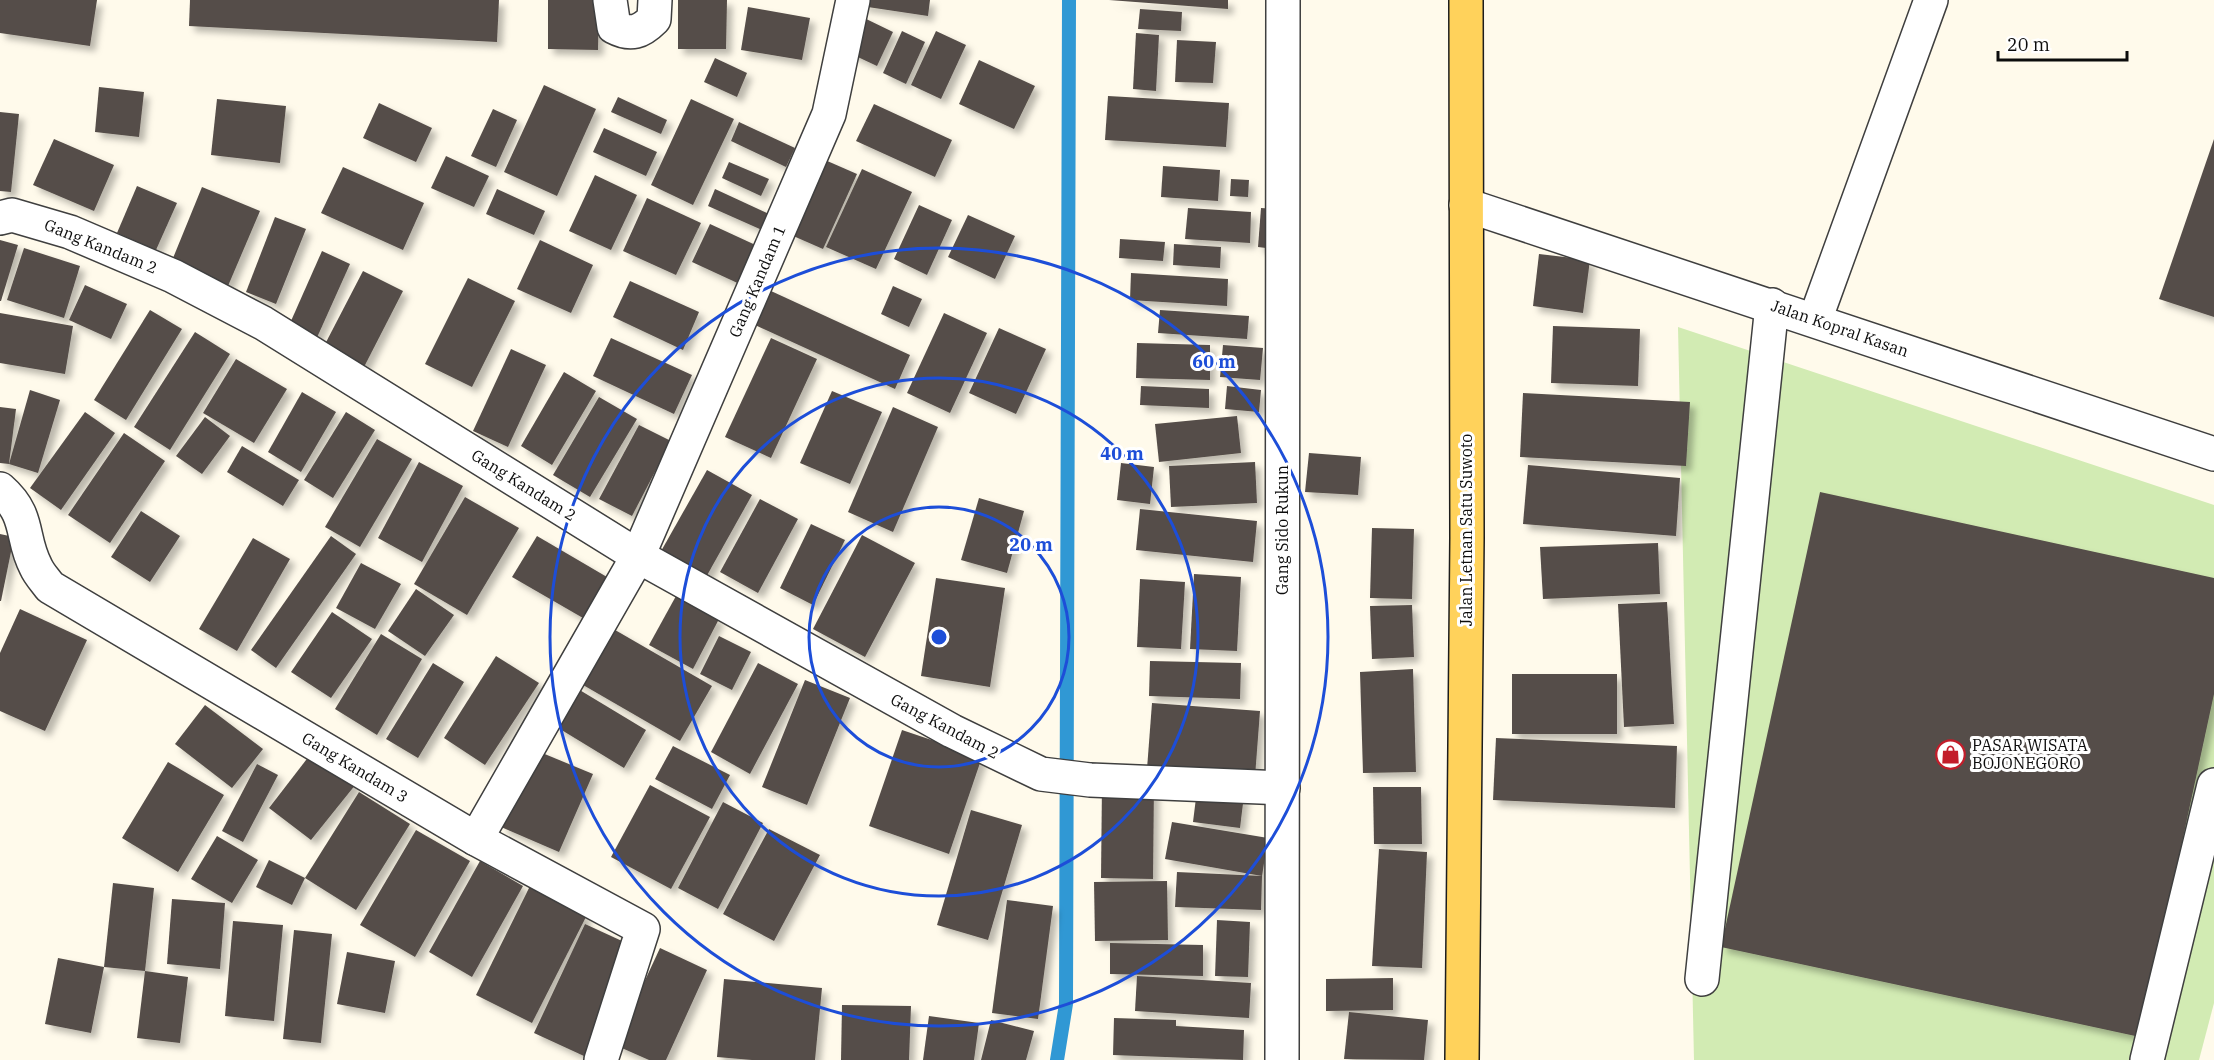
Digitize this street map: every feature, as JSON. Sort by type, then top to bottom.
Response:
[{"type":"main road","name":"Jalan Letnan Satu Suwoto","points":[[1462,1060],[1467,538],[1466,0]]},
{"type":"street","points":[[610,0],[614,27],[627,33],[644,30],[654,19],[655,0]]},
{"type":"street","name":"Gang Kandam 1","points":[[476,839],[638,556],[829,114],[853,0]]},
{"type":"street","name":"Gang Sido Rukun","points":[[1282,1060],[1283,0]]},
{"type":"street","points":[[1815,320],[1932,0]]},
{"type":"street","name":"Jalan Kopral Kasan","points":[[1466,205],[2214,453]]},
{"type":"street","name":"Gang Kandam 2","points":[[0,218],[12,215],[70,232],[173,276],[263,323],[638,556],[932,720],[1041,774],[1090,780],[1283,788]]},
{"type":"street","points":[[1702,979],[1772,305]]},
{"type":"street","name":"Gang Kandam 3","points":[[0,489],[12,500],[25,525],[35,566],[50,586],[476,839],[643,929],[601,1060]]},
{"type":"street","points":[[2147,1060],[2214,785]]},
{"type":"green space","name":"PASAR WISATA BOJONEGORO","points":[[1678,327],[2214,505],[2214,1003],[2199,1060],[1694,1060]]},
{"type":"building","points":[[0,0],[97,0],[90,46],[0,33]]},
{"type":"building","points":[[190,0],[499,0],[497,42],[189,26]]},
{"type":"building","points":[[548,0],[599,0],[598,50],[548,49]]},
{"type":"building","points":[[678,0],[727,0],[726,49],[678,49]]},
{"type":"building","points":[[862,0],[930,0],[928,16],[861,6]]},
{"type":"building","points":[[1109,0],[1228,0],[1228,9]]},
{"type":"building","points":[[748,7],[810,18],[802,60],[741,50]]},
{"type":"building","points":[[1140,9],[1182,12],[1181,31],[1138,29]]},
{"type":"building","points":[[860,16],[893,32],[877,66],[845,51]]},
{"type":"building","points":[[902,31],[925,42],[906,84],[883,73]]},
{"type":"building","points":[[936,31],[966,45],[941,99],[911,85]]},
{"type":"building","points":[[1136,33],[1159,35],[1156,91],[1133,89]]},
{"type":"building","points":[[1177,40],[1216,42],[1213,83],[1175,82]]},
{"type":"building","points":[[715,58],[747,73],[737,97],[704,82]]},
{"type":"building","points":[[979,60],[1035,86],[1014,129],[959,104]]},
{"type":"building","points":[[544,85],[596,109],[557,196],[504,172]]},
{"type":"building","points":[[99,87],[144,92],[139,137],[95,132]]},
{"type":"building","points":[[1108,96],[1229,103],[1226,147],[1105,140]]},
{"type":"building","points":[[618,97],[667,120],[661,134],[611,112]]},
{"type":"building","points":[[217,99],[286,106],[280,163],[211,155]]},
{"type":"building","points":[[691,99],[734,119],[693,205],[651,185]]},
{"type":"building","points":[[379,103],[432,128],[416,162],[363,138]]},
{"type":"building","points":[[874,104],[952,140],[935,177],[856,141]]},
{"type":"building","points":[[493,109],[517,120],[496,167],[471,156]]},
{"type":"building","points":[[0,112],[19,114],[11,192],[0,191]]},
{"type":"building","points":[[739,122],[795,148],[786,167],[731,141]]},
{"type":"building","points":[[604,128],[657,152],[646,176],[593,152]]},
{"type":"building","points":[[54,139],[114,165],[94,211],[33,185]]},
{"type":"building","points":[[2214,139],[2214,317],[2159,299]]},
{"type":"building","points":[[446,156],[489,176],[474,207],[431,188]]},
{"type":"building","points":[[825,160],[857,174],[823,249],[791,235]]},
{"type":"building","points":[[729,162],[769,179],[761,196],[722,178]]},
{"type":"building","points":[[1163,166],[1220,170],[1218,201],[1161,197]]},
{"type":"building","points":[[343,167],[424,203],[403,250],[321,213]]},
{"type":"building","points":[[862,169],[912,192],[876,269],[826,247]]},
{"type":"building","points":[[595,175],[637,195],[611,250],[569,231]]},
{"type":"building","points":[[1231,179],[1249,180],[1248,197],[1230,196]]},
{"type":"building","points":[[137,186],[177,203],[156,250],[117,233]]},
{"type":"building","points":[[202,187],[260,211],[228,286],[171,263]]},
{"type":"building","points":[[497,189],[545,211],[534,235],[486,214]]},
{"type":"building","points":[[715,189],[769,214],[762,230],[708,206]]},
{"type":"building","points":[[647,198],[701,223],[676,275],[623,251]]},
{"type":"building","points":[[919,205],[952,220],[927,275],[894,259]]},
{"type":"building","points":[[1188,208],[1251,212],[1250,243],[1185,239]]},
{"type":"building","points":[[1261,208],[1276,209],[1274,249],[1258,247]]},
{"type":"building","points":[[968,215],[1015,236],[995,279],[948,257]]},
{"type":"building","points":[[275,217],[306,229],[276,304],[246,292]]},
{"type":"building","points":[[710,224],[762,248],[744,286],[692,262]]},
{"type":"building","points":[[1120,239],[1165,242],[1163,261],[1119,258]]},
{"type":"building","points":[[0,240],[18,245],[1,301],[0,301]]},
{"type":"building","points":[[540,240],[593,265],[571,313],[517,289]]},
{"type":"building","points":[[1174,244],[1221,247],[1220,268],[1173,265]]},
{"type":"building","points":[[24,248],[80,266],[64,318],[7,300]]},
{"type":"building","points":[[322,251],[350,264],[315,342],[287,330]]},
{"type":"building","points":[[1539,254],[1590,260],[1583,313],[1533,306]]},
{"type":"building","points":[[363,271],[403,291],[363,369],[323,348]]},
{"type":"building","points":[[1131,273],[1228,279],[1227,306],[1130,300]]},
{"type":"building","points":[[468,278],[515,301],[472,387],[425,364]]},
{"type":"building","points":[[630,281],[699,312],[683,350],[613,317]]},
{"type":"building","points":[[85,285],[127,304],[111,339],[69,320]]},
{"type":"building","points":[[893,286],[922,299],[909,327],[881,314]]},
{"type":"building","points":[[771,291],[910,355],[895,389],[755,325]]},
{"type":"building","points":[[150,310],[182,329],[126,420],[94,400]]},
{"type":"building","points":[[1160,310],[1249,316],[1247,339],[1158,333]]},
{"type":"building","points":[[0,313],[73,326],[65,374],[0,363]]},
{"type":"building","points":[[944,313],[987,333],[950,413],[907,393]]},
{"type":"building","points":[[1553,326],[1640,329],[1638,386],[1551,383]]},
{"type":"building","points":[[999,328],[1046,349],[1016,414],[969,393]]},
{"type":"building","points":[[195,332],[230,354],[170,450],[134,427]]},
{"type":"building","points":[[611,338],[692,375],[674,414],[593,376]]},
{"type":"building","points":[[771,338],[817,359],[771,458],[725,437]]},
{"type":"building","points":[[1137,343],[1210,345],[1210,380],[1136,378]]},
{"type":"building","points":[[1223,345],[1263,348],[1260,380],[1220,377]]},
{"type":"building","points":[[511,349],[546,365],[508,447],[473,431]]},
{"type":"building","points":[[236,359],[287,389],[254,443],[203,413]]},
{"type":"building","points":[[564,372],[596,391],[552,465],[521,446]]},
{"type":"building","points":[[1141,386],[1209,389],[1209,408],[1140,405]]},
{"type":"building","points":[[1227,386],[1261,390],[1259,412],[1225,409]]},
{"type":"building","points":[[30,390],[60,400],[38,473],[9,464]]},
{"type":"building","points":[[832,391],[882,412],[850,484],[800,463]]},
{"type":"building","points":[[302,392],[336,412],[301,472],[268,452]]},
{"type":"building","points":[[1523,393],[1690,402],[1686,466],[1520,457]]},
{"type":"building","points":[[599,397],[637,419],[590,497],[553,475]]},
{"type":"building","points":[[0,407],[16,409],[9,464],[0,463]]},
{"type":"building","points":[[893,407],[938,427],[893,532],[848,512]]},
{"type":"building","points":[[85,412],[115,433],[61,510],[30,488]]},
{"type":"building","points":[[346,412],[375,430],[333,498],[304,480]]},
{"type":"building","points":[[1237,416],[1241,453],[1159,462],[1155,424]]},
{"type":"building","points":[[205,417],[230,436],[202,474],[176,456]]},
{"type":"building","points":[[639,425],[671,441],[632,516],[599,499]]},
{"type":"building","points":[[124,433],[165,461],[110,543],[68,515]]},
{"type":"building","points":[[377,439],[412,459],[360,547],[325,527]]},
{"type":"building","points":[[242,446],[299,480],[283,506],[227,472]]},
{"type":"building","points":[[1309,453],[1361,457],[1358,495],[1305,492]]},
{"type":"building","points":[[419,462],[463,486],[422,562],[378,538]]},
{"type":"building","points":[[1255,462],[1257,503],[1171,507],[1169,466]]},
{"type":"building","points":[[1121,463],[1154,467],[1150,504],[1117,500]]},
{"type":"building","points":[[1528,465],[1680,478],[1676,536],[1523,524]]},
{"type":"building","points":[[707,470],[752,495],[705,579],[660,553]]},
{"type":"building","points":[[1820,492],[2214,578],[2214,694],[2140,1037],[1721,947]]},
{"type":"building","points":[[465,497],[519,528],[467,615],[414,584]]},
{"type":"building","points":[[979,498],[1024,511],[1007,573],[961,560]]},
{"type":"building","points":[[760,499],[798,519],[758,593],[720,572]]},
{"type":"building","points":[[1140,509],[1257,521],[1253,562],[1136,550]]},
{"type":"building","points":[[141,511],[180,536],[150,582],[111,557]]},
{"type":"building","points":[[811,524],[845,540],[813,605],[780,588]]},
{"type":"building","points":[[1372,528],[1414,529],[1412,599],[1370,598]]},
{"type":"building","points":[[0,534],[14,537],[1,601],[0,601]]},
{"type":"building","points":[[862,535],[915,563],[865,657],[813,629]]},
{"type":"building","points":[[331,536],[356,554],[276,668],[251,650]]},
{"type":"building","points":[[537,536],[607,577],[583,618],[512,577]]},
{"type":"building","points":[[253,538],[290,559],[237,651],[199,629]]},
{"type":"building","points":[[1658,543],[1660,594],[1543,599],[1540,547]]},
{"type":"building","points":[[361,563],[401,584],[375,629],[336,608]]},
{"type":"building","points":[[1194,574],[1241,577],[1237,651],[1190,649]]},
{"type":"building","points":[[936,578],[1005,588],[990,687],[921,676]]},
{"type":"building","points":[[1140,579],[1185,582],[1181,649],[1137,647]]},
{"type":"building","points":[[416,589],[454,615],[425,656],[388,631]]},
{"type":"building","points":[[676,596],[719,619],[693,669],[649,645]]},
{"type":"building","points":[[1667,602],[1674,724],[1624,727],[1618,604]]},
{"type":"building","points":[[1412,605],[1414,657],[1372,659],[1370,606]]},
{"type":"building","points":[[20,609],[87,640],[45,731],[0,711],[0,653]]},
{"type":"building","points":[[332,612],[372,639],[331,698],[291,672]]},
{"type":"building","points":[[603,623],[712,686],[680,741],[571,678]]},
{"type":"building","points":[[381,634],[422,659],[377,735],[335,709]]},
{"type":"building","points":[[719,636],[751,652],[732,690],[700,674]]},
{"type":"building","points":[[496,656],[539,683],[485,765],[444,738]]},
{"type":"building","points":[[1150,661],[1241,663],[1240,699],[1149,696]]},
{"type":"building","points":[[433,663],[464,682],[418,758],[386,739]]},
{"type":"building","points":[[758,663],[798,684],[750,774],[711,752]]},
{"type":"building","points":[[1413,669],[1416,772],[1363,773],[1360,672]]},
{"type":"building","points":[[1512,674],[1617,674],[1617,734],[1512,734]]},
{"type":"building","points":[[805,680],[850,698],[807,805],[762,787]]},
{"type":"building","points":[[578,689],[646,730],[624,768],[555,726]]},
{"type":"building","points":[[1152,703],[1260,711],[1255,777],[1147,769]]},
{"type":"building","points":[[205,705],[263,749],[232,788],[175,744]]},
{"type":"building","points":[[902,730],[982,757],[949,854],[869,826]]},
{"type":"building","points":[[1496,738],[1677,746],[1675,808],[1493,800]]},
{"type":"building","points":[[673,746],[730,775],[712,809],[655,779]]},
{"type":"building","points":[[535,750],[593,774],[559,852],[501,827]]},
{"type":"building","points":[[313,751],[356,784],[311,840],[269,808]]},
{"type":"building","points":[[168,762],[224,795],[178,872],[122,838]]},
{"type":"building","points":[[257,764],[278,775],[243,842],[222,831]]},
{"type":"building","points":[[1102,784],[1154,784],[1153,879],[1101,878]]},
{"type":"building","points":[[650,785],[710,817],[671,889],[611,857]]},
{"type":"building","points":[[1373,787],[1421,787],[1422,844],[1374,844]]},
{"type":"building","points":[[1197,790],[1244,795],[1240,828],[1193,822]]},
{"type":"building","points":[[359,792],[410,824],[356,910],[305,878]]},
{"type":"building","points":[[723,802],[763,823],[718,909],[678,888]]},
{"type":"building","points":[[971,810],[1022,825],[988,940],[937,925]]},
{"type":"building","points":[[1172,822],[1268,838],[1262,876],[1165,859]]},
{"type":"building","points":[[769,829],[820,855],[774,941],[723,914]]},
{"type":"building","points":[[416,830],[470,861],[415,957],[360,925]]},
{"type":"building","points":[[217,836],[258,860],[232,903],[191,879]]},
{"type":"building","points":[[1379,849],[1427,852],[1422,968],[1372,966]]},
{"type":"building","points":[[269,860],[305,878],[292,905],[256,887]]},
{"type":"building","points":[[480,861],[523,886],[472,977],[429,952]]},
{"type":"building","points":[[1177,872],[1262,876],[1261,910],[1175,907]]},
{"type":"building","points":[[1167,881],[1168,940],[1095,941],[1094,882]]},
{"type":"building","points":[[113,883],[154,888],[145,971],[104,967]]},
{"type":"building","points":[[530,886],[587,915],[532,1023],[476,995]]},
{"type":"building","points":[[172,899],[225,903],[220,969],[167,964]]},
{"type":"building","points":[[1007,900],[1053,906],[1038,1019],[992,1013]]},
{"type":"building","points":[[1217,920],[1250,922],[1248,977],[1215,976]]},
{"type":"building","points":[[233,921],[283,925],[274,1021],[225,1016]]},
{"type":"building","points":[[585,924],[635,947],[584,1056],[534,1033]]},
{"type":"building","points":[[294,930],[332,934],[321,1043],[283,1039]]},
{"type":"building","points":[[1110,943],[1203,945],[1203,976],[1110,974]]},
{"type":"building","points":[[660,948],[707,970],[666,1060],[649,1060],[615,1045]]},
{"type":"building","points":[[347,952],[395,961],[385,1013],[337,1004]]},
{"type":"building","points":[[58,958],[104,967],[91,1033],[45,1024]]},
{"type":"building","points":[[145,971],[188,977],[180,1043],[137,1038]]},
{"type":"building","points":[[1137,976],[1251,983],[1249,1018],[1135,1011]]},
{"type":"building","points":[[1393,978],[1393,1010],[1326,1011],[1326,979]]},
{"type":"building","points":[[724,979],[822,988],[815,1060],[752,1060],[717,1057]]},
{"type":"building","points":[[842,1005],[911,1006],[909,1060],[841,1060]]},
{"type":"building","points":[[1349,1012],[1428,1020],[1424,1060],[1344,1059]]},
{"type":"building","points":[[929,1016],[979,1023],[974,1060],[923,1060]]},
{"type":"building","points":[[1114,1018],[1176,1020],[1176,1026],[1244,1030],[1243,1060],[1113,1055]]},
{"type":"building","points":[[991,1020],[1034,1031],[1026,1060],[981,1060]]},
{"type":"waterway","points":[[1057,1060],[1066,1004],[1069,0]]},
{"type":"place","name":"PASAR WISATA BOJONEGORO","points":[[1951,754]]}]
